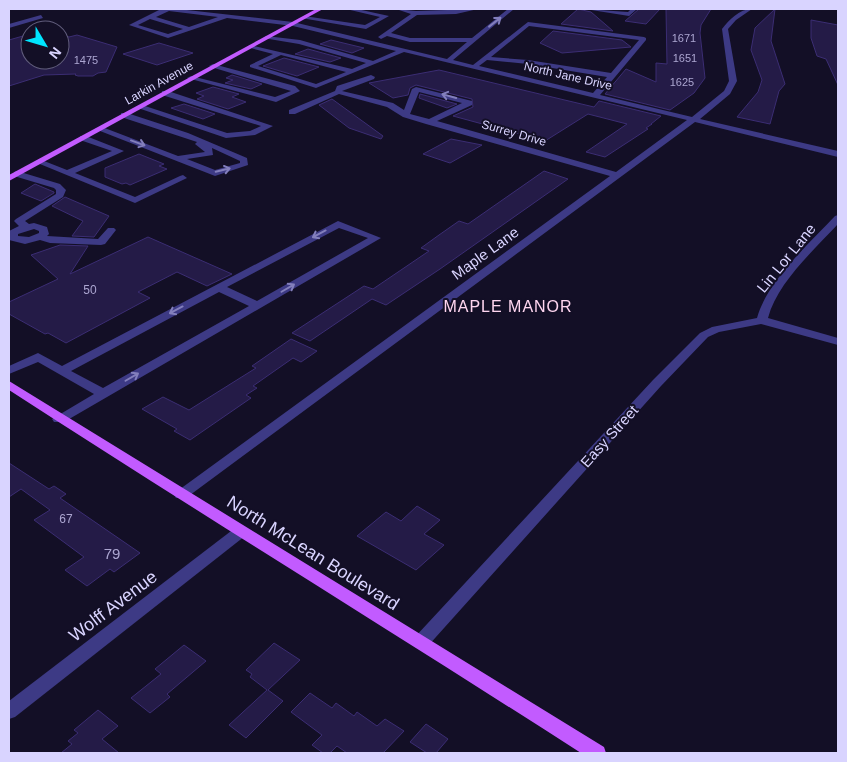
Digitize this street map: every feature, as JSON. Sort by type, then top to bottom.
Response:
[{"type":"main road","name":"Larkin Avenue","points":[[13,176],[320,9]]},
{"type":"main road","name":"North McLean Boulevard","points":[[9,385],[240,532],[421,642],[597,753]]},
{"type":"street","name":"North Jane Drive","points":[[164,9],[228,15],[321,30],[838,154]]},
{"type":"street","points":[[169,9],[152,18],[132,25],[168,36],[228,15]]},
{"type":"street","points":[[212,14],[223,9]]},
{"type":"street","points":[[304,18],[366,27],[386,16],[349,9]]},
{"type":"street","points":[[399,9],[416,13],[456,12],[475,9]]},
{"type":"street","points":[[440,9],[456,12]]},
{"type":"street","points":[[448,61],[511,9]]},
{"type":"street","points":[[588,9],[629,14],[634,9]]},
{"type":"street","name":"Maple Lane","points":[[181,495],[712,106],[728,92],[733,81],[725,29],[734,18],[749,9]]},
{"type":"street","points":[[370,42],[389,32],[416,13]]},
{"type":"street","points":[[9,26],[41,17]]},
{"type":"street","points":[[152,18],[190,29]]},
{"type":"street","points":[[321,30],[340,23]]},
{"type":"street","points":[[474,67],[528,24],[644,39],[595,96]]},
{"type":"street","points":[[389,32],[410,40],[452,35],[475,37]]},
{"type":"street","points":[[389,32],[405,32]]},
{"type":"street","points":[[266,38],[300,42],[372,63]]},
{"type":"street","points":[[250,47],[352,72]]},
{"type":"street","points":[[280,53],[252,66],[316,86],[404,50]]},
{"type":"street","points":[[485,58],[528,62],[613,76]]},
{"type":"street","points":[[191,78],[276,100],[296,91],[292,88],[213,66]]},
{"type":"street","points":[[292,112],[338,92],[340,88],[371,77]]},
{"type":"street","points":[[406,115],[416,89],[470,103],[429,122]]},
{"type":"street","name":"Surrey Drive","points":[[338,92],[390,105],[406,115],[429,122],[616,175]]},
{"type":"street","points":[[138,107],[226,136],[252,133],[269,126],[165,93]]},
{"type":"street","points":[[194,102],[193,106],[246,125],[244,128],[226,136]]},
{"type":"street","points":[[124,115],[223,149],[244,160],[244,165],[215,173],[182,157]]},
{"type":"street","points":[[99,129],[182,157],[200,161],[220,157],[222,152],[201,145],[190,138],[157,128],[154,124]]},
{"type":"street","points":[[68,173],[120,152],[83,138]]},
{"type":"street","points":[[40,162],[135,200],[183,178]]},
{"type":"street","points":[[13,176],[57,186],[61,190],[60,195],[20,221],[26,227]]},
{"type":"street","name":"Lin Lor Lane","points":[[762,320],[763,311],[775,292],[838,218]]},
{"type":"street","points":[[59,418],[376,238],[338,224],[63,370]]},
{"type":"street","points":[[26,227],[39,227],[44,229],[44,234],[20,241],[13,238],[11,234],[26,227]]},
{"type":"street","points":[[39,237],[50,240],[101,242],[111,230]]},
{"type":"street","points":[[218,287],[257,305]]},
{"type":"street","name":"Easy Street","points":[[421,642],[704,334],[716,329],[762,320],[838,342]]},
{"type":"street","points":[[9,370],[38,357],[102,393]]},
{"type":"street","name":"Wolff Avenue","points":[[9,711],[240,532]]},
{"type":"building","points":[[578,9],[591,12],[613,31],[561,24]]},
{"type":"building","points":[[639,9],[660,9],[646,24],[625,21]]},
{"type":"building","points":[[666,9],[711,9],[701,25],[700,33],[705,78],[694,93],[670,110],[605,94],[626,69],[656,82],[656,63],[667,64]]},
{"type":"building","points":[[775,9],[771,41],[785,84],[779,91],[770,124],[737,117],[758,92],[762,80],[751,50],[755,28]]},
{"type":"building","points":[[811,20],[838,25],[838,85],[826,59],[817,56],[811,38]]},
{"type":"building","points":[[553,31],[622,40],[631,47],[562,53],[540,43]]},
{"type":"building","points":[[77,35],[117,47],[106,72],[93,76],[78,76],[76,74],[44,75],[9,86],[9,40],[20,37],[20,70],[70,70],[70,37]]},
{"type":"building","points":[[331,40],[364,48],[352,53],[320,44]]},
{"type":"building","points":[[159,43],[193,53],[157,65],[123,54]]},
{"type":"building","points":[[308,49],[341,58],[330,62],[295,54]]},
{"type":"building","points":[[284,58],[319,67],[297,76],[263,66]]},
{"type":"building","points":[[439,70],[594,107],[599,101],[661,116],[646,128],[648,129],[605,157],[586,152],[627,124],[588,114],[545,141],[453,116],[473,107],[472,99],[416,85],[410,88],[408,95],[393,98],[369,83]]},
{"type":"building","points":[[232,75],[262,84],[251,89],[225,83],[233,80],[226,78]]},
{"type":"building","points":[[213,87],[239,94],[232,97],[246,102],[228,109],[197,99],[204,96],[196,93]]},
{"type":"building","points":[[420,94],[457,104],[447,108],[419,98]]},
{"type":"building","points":[[332,99],[383,136],[381,139],[349,128],[319,105]]},
{"type":"building","points":[[184,104],[215,114],[203,119],[171,108]]},
{"type":"building","points":[[451,139],[482,145],[450,163],[423,154]]},
{"type":"building","points":[[139,154],[164,164],[159,166],[167,169],[130,185],[105,177],[105,168]]},
{"type":"building","points":[[544,171],[568,179],[386,305],[372,299],[310,341],[292,333],[364,286],[373,289],[429,251],[421,248],[459,221],[468,224]]},
{"type":"building","points":[[35,184],[54,193],[41,201],[21,193]]},
{"type":"building","points":[[65,197],[109,216],[94,237],[72,236],[83,221],[52,206]]},
{"type":"building","points":[[148,237],[232,274],[207,286],[177,272],[138,292],[150,298],[66,343],[48,333],[45,334],[9,314],[9,302],[58,279],[31,255],[60,245],[88,246],[70,274]]},
{"type":"building","points":[[291,339],[317,351],[301,362],[293,358],[253,386],[257,388],[246,395],[251,398],[190,440],[174,431],[177,429],[142,409],[163,397],[189,410],[256,368],[252,366]]},
{"type":"building","points":[[9,463],[49,489],[54,486],[66,494],[60,498],[140,553],[114,572],[110,569],[87,586],[65,570],[84,557],[34,520],[50,510],[21,489],[9,497]]},
{"type":"building","points":[[417,506],[440,520],[424,534],[444,545],[416,570],[357,536],[386,512],[401,521]]},
{"type":"building","points":[[274,643],[300,660],[268,690],[283,701],[246,738],[229,725],[267,690],[250,677],[252,674],[246,670]]},
{"type":"building","points":[[184,645],[206,661],[167,694],[170,697],[150,713],[131,698],[161,674],[155,669]]},
{"type":"building","points":[[310,693],[332,708],[336,703],[354,716],[357,712],[377,726],[385,719],[404,731],[383,753],[347,753],[337,746],[330,753],[323,753],[312,745],[322,735],[291,712]]},
{"type":"building","points":[[98,710],[118,726],[102,739],[119,753],[61,753],[72,744],[68,741],[78,733],[74,730]]},
{"type":"building","points":[[426,724],[448,739],[436,753],[427,753],[410,742]]},
{"type":"district","name":"MAPLE MANOR","points":[[508,306]]}]
